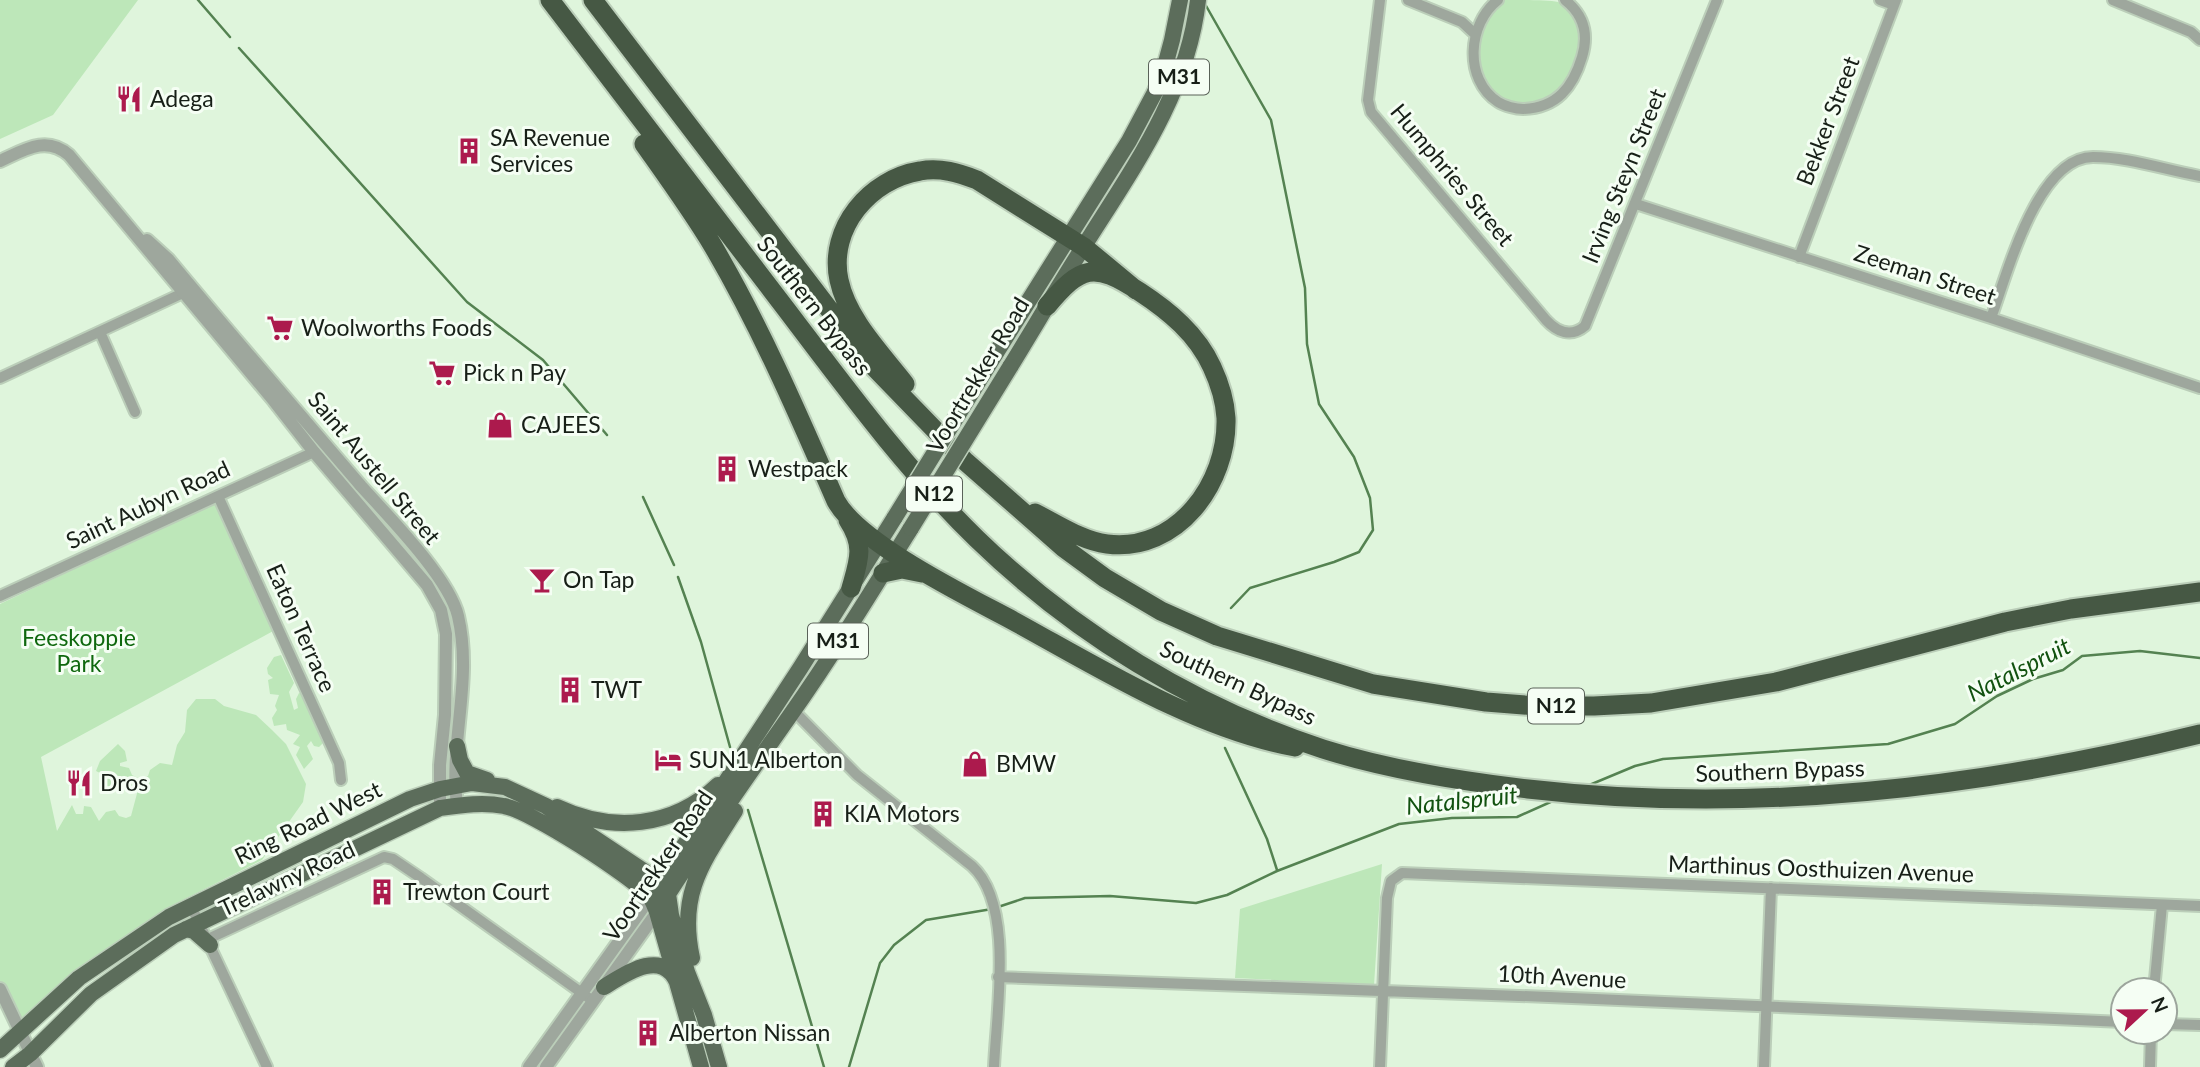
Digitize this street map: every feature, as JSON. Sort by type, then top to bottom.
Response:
[{"type":"highway","points":[[550,0],[607,90],[711,243],[780,372],[836,501],[859,540],[860,551],[851,588]]},
{"type":"highway","name":"Southern Bypass","points":[[550,0],[880,430],[977,539],[1068,616],[1125,657],[1193,694],[1261,725],[1361,760],[1475,782],[1583,795],[1660,799],[1804,797],[1884,791],[2019,773],[2122,753],[2200,734]]},
{"type":"highway","name":"Southern Bypass","points":[[593,0],[870,363],[966,462],[1064,548],[1105,578],[1161,611],[1217,636],[1373,684],[1433,695],[1537,706],[1651,703],[1776,682],[2005,622],[2071,609],[2200,592]]},
{"type":"highway","points":[[966,462],[871,341],[843,295],[837,262],[839,242],[859,206],[874,190],[887,182],[921,170],[959,173],[977,180],[1075,241],[1136,290]]},
{"type":"highway","points":[[1009,500],[1084,538],[1106,544],[1145,542],[1164,535],[1193,512],[1222,453],[1225,438],[1226,416],[1213,369],[1194,338],[1156,303],[1113,277],[1094,271],[1069,280],[1047,306]]},
{"type":"highway","points":[[848,519],[929,574],[1132,686],[1268,743],[1361,760]]},
{"type":"highway","points":[[883,573],[908,569],[929,574]]},
{"type":"main road","name":"Voortrekker Road","points":[[654,905],[727,779],[851,588],[888,548],[911,528],[1047,306],[1075,241],[1162,77],[1180,0]]},
{"type":"main road","name":"Voortrekker Road","points":[[664,888],[731,807],[762,752],[792,712],[883,573],[895,517],[996,353],[1075,241],[1145,149],[1166,110],[1186,58],[1194,30],[1198,0]]},
{"type":"main road","points":[[719,1067],[704,1015],[687,932],[689,899],[699,870],[731,807],[760,770],[792,712]]},
{"type":"main road","points":[[457,746],[467,773],[505,787]]},
{"type":"main road","points":[[532,798],[597,821],[628,824],[681,810],[727,779]]},
{"type":"main road","name":"Ring Road West","points":[[0,1050],[79,978],[169,917],[410,799],[448,787],[472,783],[505,787],[532,798],[664,888]]},
{"type":"main road","name":"Ring Road West","points":[[13,1067],[33,1060],[90,994],[192,925],[440,808],[495,805],[527,813],[625,877],[654,905]]},
{"type":"main road","points":[[664,888],[687,972],[704,1015]]},
{"type":"main road","points":[[654,905],[681,990],[701,1067]]},
{"type":"main road","points":[[192,925],[194,931],[209,942]]},
{"type":"main road","points":[[604,987],[636,968],[658,965],[674,976],[681,990]]},
{"type":"street","name":"Humphries Street","points":[[1380,0],[1368,100],[1371,112],[1546,320]]},
{"type":"street","points":[[1408,0],[1462,22],[1476,35]]},
{"type":"street","points":[[1498,0],[1489,7],[1481,20],[1476,35],[1474,62],[1478,78],[1489,93],[1498,102],[1518,109],[1546,106],[1567,90],[1573,80],[1585,47],[1586,33],[1574,7],[1565,0]]},
{"type":"street","name":"Irving Steyn Street","points":[[1546,320],[1558,331],[1566,333],[1579,331],[1585,326],[1717,0]]},
{"type":"street","points":[[1880,0],[1895,3]]},
{"type":"street","points":[[2113,0],[2191,32],[2200,40]]},
{"type":"street","name":"Bekker Street","points":[[1799,257],[1895,3]]},
{"type":"street","points":[[1462,22],[1481,20]]},
{"type":"street","name":"Saint Austell Street","points":[[0,161],[46,143],[69,155],[427,585],[441,610],[447,653],[445,715],[448,787],[457,806]]},
{"type":"street","points":[[1991,318],[2032,209],[2048,182],[2064,167],[2090,157],[2116,159],[2200,176]]},
{"type":"street","name":"Zeeman Street","points":[[1636,204],[2200,388]]},
{"type":"street","name":"Saint Austell Street","points":[[118,214],[169,260],[402,533],[453,599],[464,652],[464,681],[455,772],[440,808]]},
{"type":"street","points":[[0,378],[183,293]]},
{"type":"street","points":[[100,332],[135,412]]},
{"type":"street","name":"Saint Aubyn Road","points":[[0,596],[314,452]]},
{"type":"street","name":"Eaton Terrace","points":[[218,496],[339,764],[341,780]]},
{"type":"street","points":[[792,712],[893,806],[972,866],[986,886],[999,933],[994,1067]]},
{"type":"street","name":"Trelawny Road","points":[[209,942],[384,857],[393,859],[421,878],[581,994]]},
{"type":"street","name":"Marthinus Oosthuizen Avenue","points":[[1385,991],[1387,898],[1391,881],[1402,873],[2200,906]]},
{"type":"street","points":[[1764,1067],[1771,888]]},
{"type":"street","name":"Voortrekker Road","points":[[547,1067],[604,987],[654,905]]},
{"type":"street","name":"Voortrekker Road","points":[[529,1067],[581,994],[654,905]]},
{"type":"street","points":[[2155,976],[2162,905]]},
{"type":"street","points":[[191,906],[192,925]]},
{"type":"street","points":[[209,942],[267,1067]]},
{"type":"street","name":"10th Avenue","points":[[998,977],[2109,1021]]},
{"type":"street","points":[[0,989],[33,1060]]},
{"type":"street","points":[[1380,1067],[1385,991]]},
{"type":"street","points":[[581,994],[593,1001]]},
{"type":"street","points":[[2179,1024],[2200,1025]]},
{"type":"street","points":[[2150,1067],[2151,1046]]},
{"type":"green space","points":[[0,0],[138,0],[53,115],[0,139]]},
{"type":"green space","points":[[1505,0],[1558,2],[1569,10],[1576,20],[1579,31],[1577,56],[1566,80],[1548,101],[1528,106],[1512,104],[1498,96],[1487,83],[1480,67],[1478,50],[1481,31],[1489,14]]},
{"type":"green space","name":"Feeskoppie Park","points":[[216,502],[275,630],[41,757],[57,831],[72,805],[76,814],[83,814],[84,806],[91,807],[99,821],[106,812],[115,810],[119,816],[131,816],[139,786],[113,785],[114,790],[103,792],[99,784],[102,774],[96,771],[100,761],[118,744],[125,751],[127,761],[120,763],[120,766],[129,768],[132,775],[138,778],[148,776],[150,770],[160,763],[172,765],[177,745],[185,732],[187,710],[196,699],[215,699],[224,706],[256,715],[272,730],[286,744],[306,784],[303,802],[262,860],[171,906],[85,963],[21,1029],[0,984],[0,604]]},
{"type":"green space","points":[[281,655],[294,683],[289,692],[294,710],[298,708],[296,699],[299,693],[303,694],[326,740],[319,747],[314,746],[311,741],[307,746],[313,759],[304,769],[296,755],[300,747],[293,744],[300,735],[287,730],[286,724],[274,726],[272,718],[277,710],[275,706],[279,695],[270,694],[268,680],[273,678],[268,674],[267,668],[274,657]]},
{"type":"green space","points":[[1382,864],[1374,985],[1235,978],[1240,909]]},
{"type":"waterway","points":[[198,0],[230,37]]},
{"type":"waterway","points":[[1205,4],[1271,120],[1305,288],[1307,344],[1319,404],[1354,457],[1370,498],[1373,530],[1359,552],[1250,588],[1231,608]]},
{"type":"waterway","points":[[239,48],[467,302],[543,360],[607,435]]},
{"type":"waterway","points":[[643,497],[674,565]]},
{"type":"waterway","points":[[678,577],[701,642],[730,747]]},
{"type":"waterway","name":"Natalspruit","points":[[1587,786],[1635,766],[1663,759],[1888,744],[1955,724],[1997,696],[2033,679],[2063,670],[2082,656],[2140,651],[2200,658]]},
{"type":"waterway","points":[[1225,748],[1267,839],[1277,870]]},
{"type":"waterway","name":"Natalspruit","points":[[998,907],[1025,898],[1110,896],[1196,903],[1227,895],[1277,871],[1399,824],[1452,818],[1517,817],[1555,800]]},
{"type":"waterway","points":[[748,810],[824,1067]]},
{"type":"waterway","name":"Natalspruit","points":[[849,1067],[880,963],[894,945],[926,920],[992,909]]},
{"type":"place","name":"Adega","points":[[129,99]]},
{"type":"place","name":"SA Revenue Services","points":[[469,151]]},
{"type":"place","name":"Woolworths Foods","points":[[280,328]]},
{"type":"place","name":"Pick n Pay","points":[[442,373]]},
{"type":"place","name":"CAJEES","points":[[500,425]]},
{"type":"place","name":"Westpack","points":[[727,469]]},
{"type":"place","name":"On Tap","points":[[542,580]]},
{"type":"place","name":"TWT","points":[[570,690]]},
{"type":"place","name":"SUN1 Alberton","points":[[668,760]]},
{"type":"place","name":"BMW","points":[[975,764]]},
{"type":"place","name":"Dros","points":[[79,783]]},
{"type":"place","name":"KIA Motors","points":[[823,814]]},
{"type":"place","name":"Trewton Court","points":[[382,892]]},
{"type":"place","name":"Alberton Nissan","points":[[648,1033]]}]
